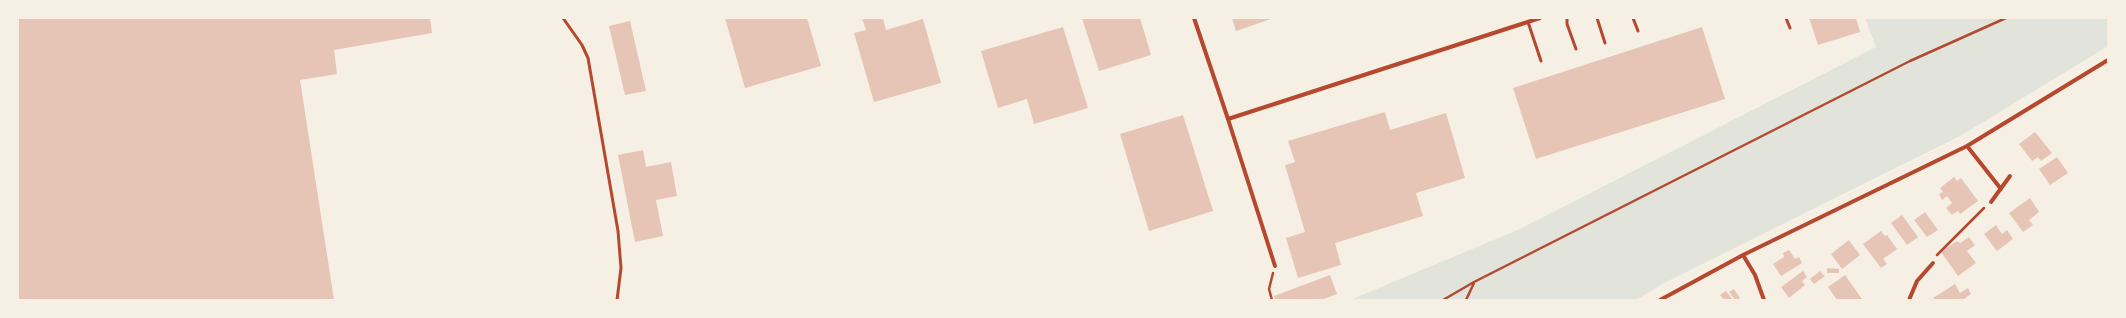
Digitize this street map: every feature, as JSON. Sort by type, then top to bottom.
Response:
[{"type":"street","points":[[1194,18],[1275,266]]},
{"type":"street","points":[[1228,119],[1540,18]]},
{"type":"street","points":[[1660,300],[1743,255],[1967,146],[2108,60]]},
{"type":"street","points":[[1967,146],[2001,189]]},
{"type":"street","points":[[1991,202],[2010,176]]},
{"type":"street","points":[[1743,255],[1755,275],[1764,300]]},
{"type":"street","points":[[1909,300],[1916,281],[1933,263]]},
{"type":"lane","points":[[564,18],[582,45],[588,58],[618,231],[621,268],[617,300]]},
{"type":"lane","points":[[1566,18],[1576,49]]},
{"type":"lane","points":[[1597,18],[1605,43]]},
{"type":"lane","points":[[1633,18],[1638,31]]},
{"type":"lane","points":[[1786,18],[1790,28]]},
{"type":"lane","points":[[1528,22],[1541,61]]},
{"type":"path","points":[[1443,300],[1474,282],[1903,65],[2006,18]]},
{"type":"path","points":[[1933,263],[1936,256],[1991,202]]},
{"type":"path","points":[[1272,300],[1269,289],[1275,266]]},
{"type":"path","points":[[1466,300],[1474,282]]},
{"type":"shaded area","points":[[1865,18],[2108,18],[2108,46],[1962,135],[1664,283],[1636,300],[1350,300],[1520,229],[1876,47]]},
{"type":"building","points":[[18,18],[430,18],[432,33],[334,50],[337,74],[300,80],[334,300],[18,300]]},
{"type":"building","points":[[725,18],[807,18],[821,66],[745,88]]},
{"type":"building","points":[[862,18],[883,18],[886,30],[923,19],[941,83],[874,102],[854,33],[866,30]]},
{"type":"building","points":[[1082,18],[1140,18],[1151,55],[1099,71]]},
{"type":"building","points":[[1232,18],[1274,18],[1236,31]]},
{"type":"building","points":[[1809,18],[1856,18],[1860,32],[1818,45]]},
{"type":"building","points":[[630,21],[646,91],[625,95],[609,26]]},
{"type":"building","points":[[1063,27],[1088,108],[1034,124],[1027,99],[998,108],[981,51]]},
{"type":"building","points":[[1702,27],[1725,99],[1536,159],[1513,88]]},
{"type":"building","points":[[1385,112],[1390,130],[1446,113],[1465,178],[1416,193],[1423,216],[1335,243],[1341,265],[1298,278],[1286,238],[1305,232],[1285,165],[1295,162],[1288,141]]},
{"type":"building","points":[[1183,115],[1213,211],[1149,231],[1120,134]]},
{"type":"building","points":[[2035,132],[2052,153],[2041,161],[2038,157],[2032,161],[2019,144]]},
{"type":"building","points":[[643,150],[646,167],[671,162],[677,196],[656,200],[663,236],[635,242],[618,155]]},
{"type":"building","points":[[2057,157],[2068,173],[2050,185],[2039,169]]},
{"type":"building","points":[[1954,177],[1957,181],[1961,178],[1978,201],[1960,214],[1958,211],[1952,215],[1946,208],[1952,203],[1947,196],[1942,200],[1939,194],[1943,192],[1940,188]]},
{"type":"building","points":[[2030,198],[2039,212],[2029,220],[2033,225],[2023,232],[2009,213]]},
{"type":"building","points":[[1925,212],[1938,230],[1927,237],[1914,220]]},
{"type":"building","points":[[1902,215],[1918,237],[1907,245],[1891,223]]},
{"type":"building","points":[[1996,225],[2002,234],[2007,230],[2013,239],[1997,251],[1984,234]]},
{"type":"building","points":[[1881,231],[1885,236],[1887,235],[1897,249],[1883,259],[1887,264],[1881,268],[1863,244]]},
{"type":"building","points":[[1969,237],[1975,245],[1967,251],[1976,263],[1958,276],[1941,252],[1957,241],[1960,243]]},
{"type":"building","points":[[1849,240],[1860,255],[1842,269],[1831,254]]},
{"type":"building","points":[[1789,250],[1795,259],[1799,257],[1802,263],[1781,276],[1773,264],[1784,257],[1783,253]]},
{"type":"building","points":[[1827,268],[1839,269],[1839,273],[1827,273]]},
{"type":"building","points":[[1803,271],[1807,277],[1802,281],[1805,285],[1789,298],[1781,287]]},
{"type":"building","points":[[1820,271],[1825,276],[1814,284],[1810,279]]},
{"type":"building","points":[[1330,275],[1337,294],[1321,300],[1275,300],[1274,296]]},
{"type":"building","points":[[1845,275],[1862,299],[1837,300],[1828,287]]},
{"type":"building","points":[[1955,284],[1960,293],[1968,288],[1971,294],[1964,299],[1965,300],[1934,300],[1933,298]]},
{"type":"building","points":[[1734,289],[1740,298],[1737,300],[1735,300],[1729,292]]},
{"type":"building","points":[[1726,291],[1733,300],[1724,300],[1720,295]]}]
